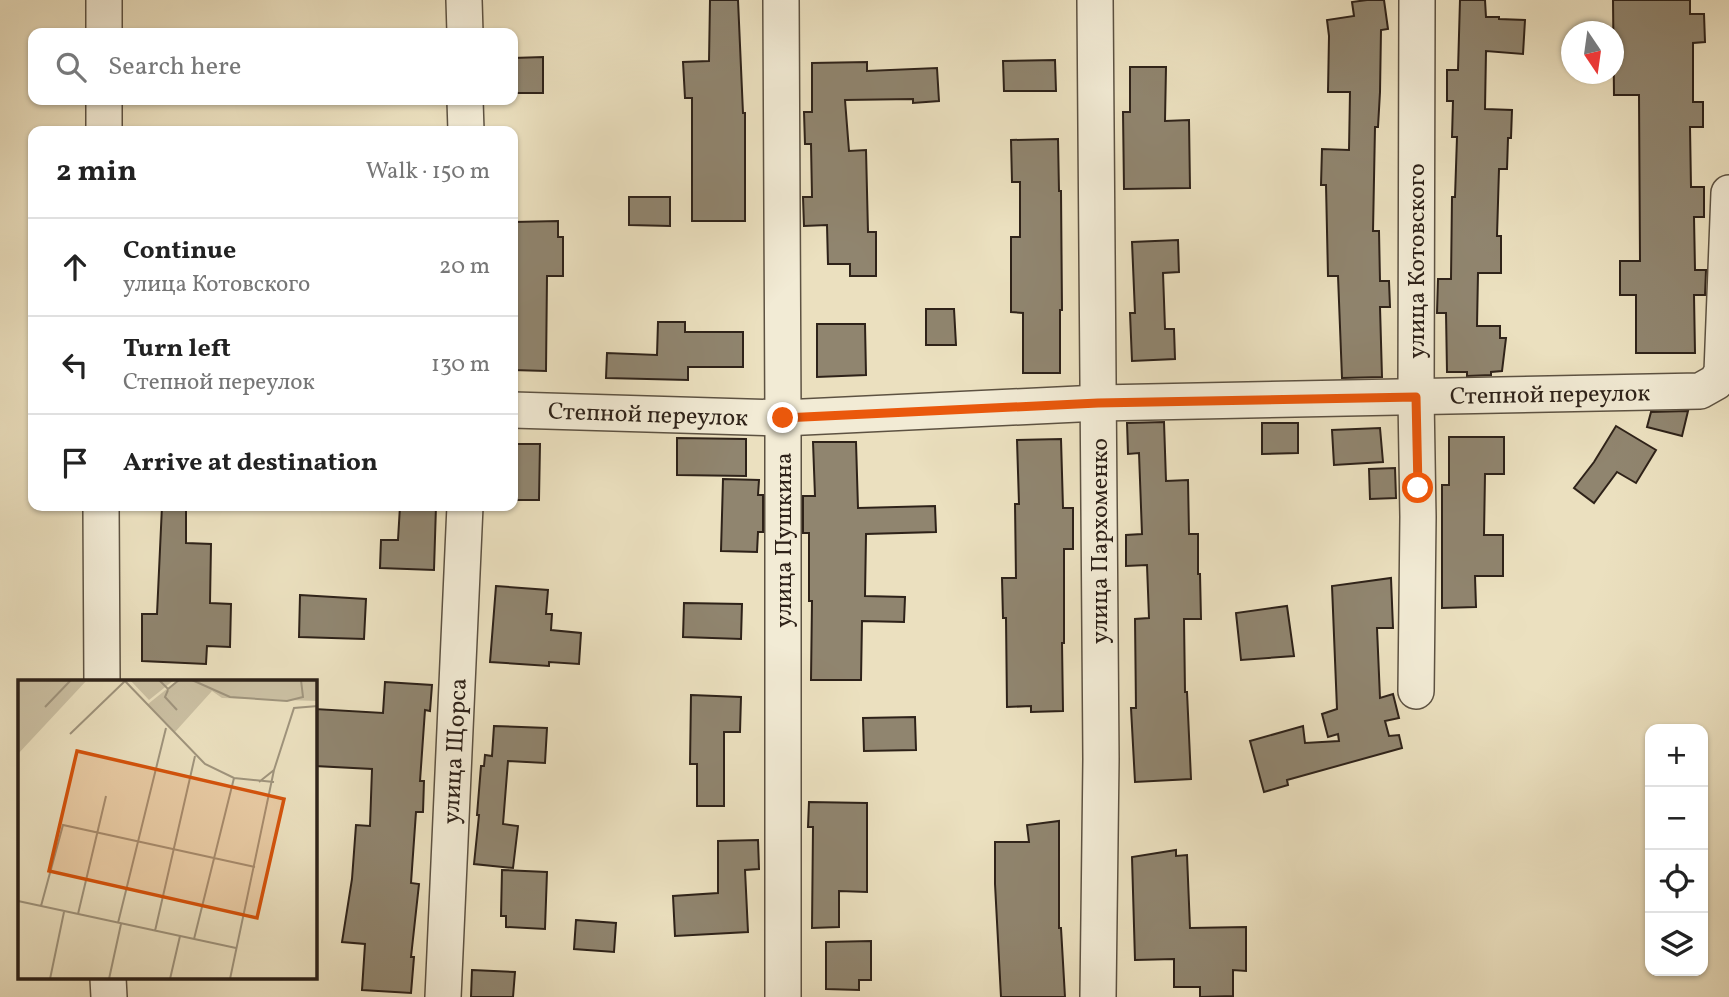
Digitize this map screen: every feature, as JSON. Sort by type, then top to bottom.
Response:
[{"type":"street","points":[[104,0],[104,28]]},
{"type":"street","points":[[464,0],[464,28]]},
{"type":"street","name":"улица Пушкина","points":[[781,0],[783,997]]},
{"type":"street","name":"улица Пархоменко","points":[[1095,0],[1101,759],[1098,997]]},
{"type":"street","name":"улица Котовского","points":[[1416,691],[1417,0]]},
{"type":"street","points":[[104,105],[104,126]]},
{"type":"street","points":[[465,105],[466,126]]},
{"type":"street","name":"Степной переулок","points":[[518,410],[783,418],[1098,403],[1686,392],[1706,388],[1716,382],[1722,372],[1729,192]]},
{"type":"street","points":[[101,511],[102,680]]},
{"type":"street","name":"улица Щорса","points":[[443,997],[465,511]]},
{"type":"street","points":[[108,979],[109,997]]},
{"type":"building","points":[[710,0],[738,0],[745,113],[745,221],[692,221],[692,98],[685,98],[683,62],[709,61]]},
{"type":"building","points":[[1384,0],[1388,29],[1381,30],[1378,127],[1375,127],[1373,231],[1379,231],[1380,281],[1389,281],[1390,307],[1380,307],[1382,377],[1342,378],[1338,276],[1328,276],[1326,185],[1321,185],[1322,149],[1349,150],[1350,92],[1328,92],[1327,20],[1354,16],[1352,2]]},
{"type":"building","points":[[1460,0],[1485,0],[1486,17],[1525,20],[1523,54],[1486,51],[1485,109],[1512,110],[1507,169],[1499,169],[1497,236],[1501,236],[1501,273],[1478,273],[1477,326],[1500,326],[1500,338],[1506,338],[1502,371],[1491,372],[1491,375],[1467,376],[1467,372],[1447,372],[1446,313],[1437,313],[1438,279],[1451,279],[1452,197],[1455,197],[1457,137],[1452,137],[1453,101],[1447,101],[1447,70],[1458,70]]},
{"type":"building","points":[[1613,0],[1690,0],[1690,14],[1704,14],[1705,42],[1693,43],[1693,102],[1703,102],[1703,127],[1690,127],[1691,187],[1704,187],[1704,217],[1694,217],[1695,270],[1706,270],[1705,295],[1694,295],[1695,353],[1636,353],[1636,295],[1620,295],[1620,261],[1640,261],[1639,95],[1614,95],[1614,84],[1624,84],[1624,21],[1613,21]]},
{"type":"building","points":[[543,57],[543,93],[518,93],[518,58]]},
{"type":"building","points":[[1055,60],[1056,91],[1004,91],[1003,61]]},
{"type":"building","points":[[867,62],[867,71],[937,68],[939,101],[913,103],[913,99],[845,100],[849,151],[866,150],[868,232],[876,232],[876,276],[850,276],[850,264],[828,264],[827,225],[804,226],[803,197],[812,197],[811,144],[805,144],[804,112],[812,112],[812,63]]},
{"type":"building","points":[[1130,67],[1166,67],[1165,121],[1189,120],[1190,188],[1124,189],[1123,112],[1130,112]]},
{"type":"building","points":[[1058,139],[1061,191],[1060,373],[1023,373],[1023,313],[1011,312],[1011,237],[1020,237],[1020,182],[1012,182],[1011,140]]},
{"type":"building","points":[[629,197],[670,197],[670,226],[629,225]]},
{"type":"building","points":[[558,221],[558,237],[563,237],[563,276],[547,276],[546,371],[518,370],[518,222]]},
{"type":"building","points":[[1178,240],[1179,272],[1163,273],[1165,329],[1174,329],[1175,359],[1132,361],[1130,313],[1135,313],[1132,242]]},
{"type":"building","points":[[926,309],[954,309],[956,345],[926,345]]},
{"type":"building","points":[[658,322],[685,322],[685,332],[743,332],[743,367],[688,367],[688,380],[606,378],[607,353],[657,355]]},
{"type":"building","points":[[817,324],[865,324],[866,375],[817,377]]},
{"type":"building","points":[[1688,411],[1682,436],[1647,427],[1651,412]]},
{"type":"building","points":[[1164,422],[1166,481],[1188,480],[1189,534],[1198,534],[1201,619],[1184,619],[1185,692],[1191,779],[1135,782],[1131,708],[1136,708],[1135,619],[1149,618],[1147,565],[1126,566],[1126,535],[1142,534],[1139,453],[1128,454],[1127,423]]},
{"type":"building","points":[[1262,423],[1298,423],[1298,453],[1262,454]]},
{"type":"building","points":[[1616,426],[1656,450],[1636,483],[1617,472],[1594,503],[1574,488]]},
{"type":"building","points":[[1380,428],[1383,462],[1334,465],[1332,430]]},
{"type":"building","points":[[1449,437],[1504,437],[1504,474],[1485,474],[1484,535],[1503,535],[1503,576],[1475,576],[1476,607],[1442,608],[1442,485],[1449,485]]},
{"type":"building","points":[[677,438],[746,439],[746,476],[677,475]]},
{"type":"building","points":[[1061,439],[1063,508],[1073,508],[1073,549],[1064,549],[1063,711],[1031,712],[1031,706],[1007,707],[1006,618],[1003,618],[1002,578],[1016,578],[1015,504],[1019,504],[1017,440]]},
{"type":"building","points":[[813,442],[856,442],[858,508],[935,506],[936,532],[866,534],[865,596],[905,597],[904,622],[862,621],[861,680],[811,680],[812,601],[809,601],[809,533],[803,533],[803,496],[815,496]]},
{"type":"building","points":[[518,444],[540,444],[539,500],[518,500]]},
{"type":"building","points":[[1395,468],[1396,498],[1370,499],[1369,469]]},
{"type":"building","points":[[723,479],[759,480],[758,495],[763,495],[763,532],[758,532],[757,552],[721,551]]},
{"type":"building","points":[[162,511],[186,511],[186,543],[211,544],[210,603],[231,604],[230,647],[207,646],[206,664],[142,661],[142,614],[157,614]]},
{"type":"building","points":[[400,511],[436,511],[434,570],[380,568],[381,540],[398,540]]},
{"type":"building","points":[[1391,578],[1393,628],[1377,628],[1380,698],[1393,694],[1399,718],[1385,721],[1389,736],[1399,735],[1402,748],[1287,780],[1288,785],[1264,792],[1250,741],[1303,726],[1305,743],[1339,741],[1338,734],[1328,737],[1322,714],[1337,709],[1332,586]]},
{"type":"building","points":[[496,586],[548,590],[546,614],[552,614],[551,630],[581,633],[579,664],[549,662],[549,666],[490,662]]},
{"type":"building","points":[[300,595],[366,599],[364,639],[299,637]]},
{"type":"building","points":[[684,603],[742,604],[741,639],[683,637]]},
{"type":"building","points":[[1287,606],[1294,656],[1241,660],[1236,613]]},
{"type":"building","points":[[385,682],[432,685],[430,711],[425,710],[420,781],[424,781],[423,812],[416,812],[411,883],[419,884],[411,957],[414,957],[411,993],[362,990],[365,944],[342,942],[352,879],[356,825],[370,826],[372,769],[317,766],[317,709],[383,713]]},
{"type":"building","points":[[691,695],[741,697],[740,732],[724,732],[724,806],[697,806],[697,764],[690,764]]},
{"type":"building","points":[[915,717],[916,750],[864,751],[863,718]]},
{"type":"building","points":[[494,726],[547,728],[545,763],[508,761],[503,824],[518,826],[513,868],[474,864],[481,766],[484,766],[485,755],[492,756]]},
{"type":"building","points":[[809,802],[867,803],[867,892],[839,891],[839,927],[812,928],[813,827],[808,827]]},
{"type":"building","points":[[1059,821],[1059,928],[1065,997],[1001,997],[995,842],[1029,842],[1027,825]]},
{"type":"building","points":[[758,840],[759,869],[745,870],[748,932],[675,936],[673,896],[718,893],[718,841]]},
{"type":"building","points":[[1176,850],[1176,856],[1187,855],[1190,928],[1246,927],[1246,971],[1233,970],[1233,996],[1200,997],[1200,987],[1174,987],[1174,959],[1135,960],[1132,857]]},
{"type":"building","points":[[502,870],[547,872],[545,929],[506,927],[506,916],[501,916]]},
{"type":"building","points":[[576,920],[616,923],[614,952],[574,949]]},
{"type":"building","points":[[871,941],[871,980],[859,980],[859,990],[826,989],[826,942]]},
{"type":"building","points":[[472,970],[515,972],[513,997],[471,997]]},
{"type":"route","points":[[783,418],[1098,403],[1416,397],[1418,488]]}]
